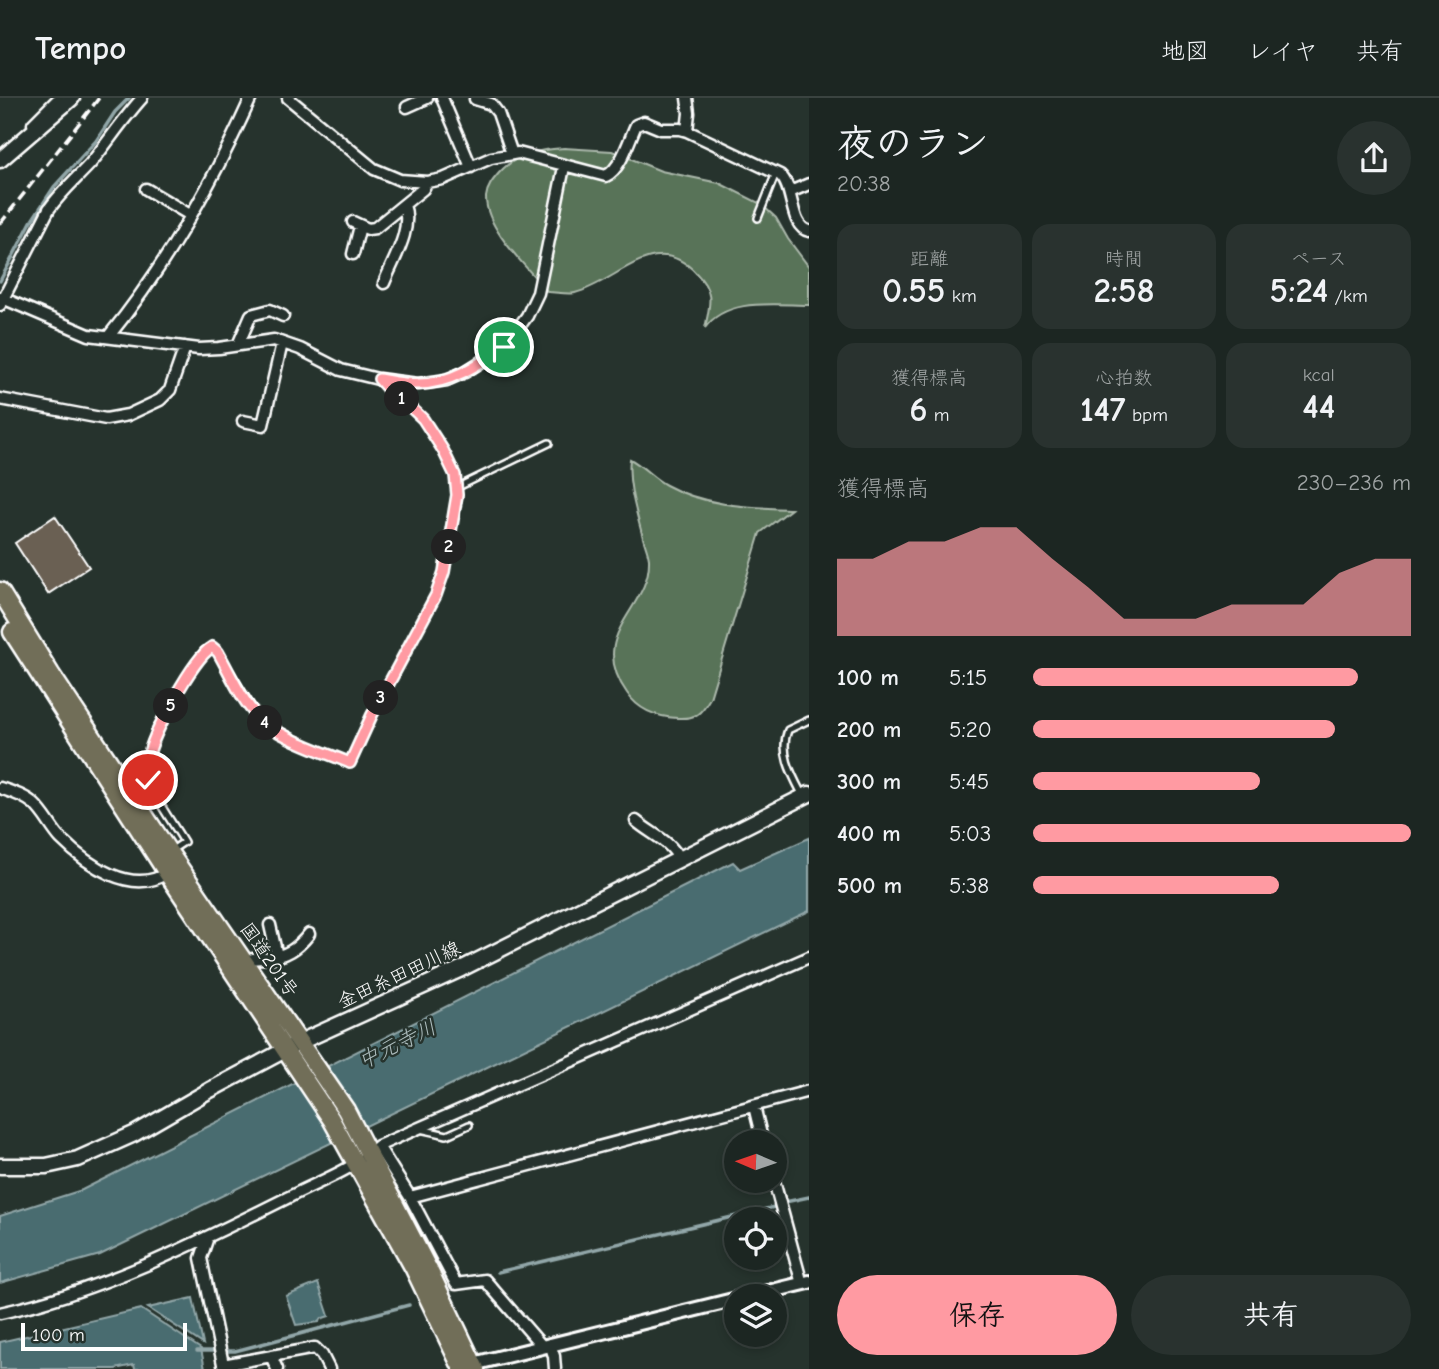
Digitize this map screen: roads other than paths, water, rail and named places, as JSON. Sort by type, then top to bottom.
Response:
[{"type":"highway","name":"国道201号","points":[[0,591],[51,674],[245,963],[293,1046],[298,1070],[331,1119],[363,1153]]},
{"type":"highway","name":"国道201号","points":[[0,612],[167,873],[293,1046],[314,1063],[346,1110],[363,1153],[430,1272],[468,1367]]},
{"type":"main road","points":[[0,160],[72,98]]},
{"type":"main road","name":"金田糸田田川線","points":[[0,1166],[46,1166],[78,1159],[134,1134],[293,1046],[461,969],[806,796]]},
{"type":"street","points":[[31,134],[27,129],[59,98]]},
{"type":"street","points":[[142,98],[49,209],[1,300],[89,335],[185,347],[219,348],[274,340],[300,349],[341,370],[379,379],[418,384],[447,380],[504,347],[527,316],[538,293],[565,167]]},
{"type":"street","points":[[108,337],[161,263],[190,215],[234,138],[251,98]]},
{"type":"street","points":[[288,98],[374,169],[400,180],[427,182],[443,179],[491,158],[518,153],[606,176],[612,174],[636,125],[644,122],[661,129],[680,129],[776,173],[787,181],[798,225],[809,231]]},
{"type":"street","points":[[407,107],[427,98]]},
{"type":"street","points":[[442,98],[471,167]]},
{"type":"street","points":[[687,98],[687,131]]},
{"type":"street","points":[[475,99],[495,103],[512,154]]},
{"type":"street","points":[[353,254],[357,224],[375,229],[423,189],[427,182]]},
{"type":"street","points":[[789,192],[809,184]]},
{"type":"street","points":[[146,188],[190,215]]},
{"type":"street","points":[[384,283],[404,235],[408,215],[404,205]]},
{"type":"street","points":[[238,345],[251,315],[270,310],[283,316]]},
{"type":"street","points":[[243,421],[263,425],[282,343]]},
{"type":"street","points":[[0,399],[106,419],[128,415],[160,400],[170,390],[185,347]]},
{"type":"street","points":[[0,788],[35,804],[60,837],[105,872],[134,880],[155,880],[167,873]]},
{"type":"street","points":[[636,821],[674,848],[679,859]]},
{"type":"street","points":[[270,925],[277,956]]},
{"type":"street","points":[[245,963],[252,958],[277,956],[297,950],[309,934]]},
{"type":"street","points":[[0,1313],[105,1280],[208,1237],[363,1153],[809,957]]},
{"type":"street","points":[[410,1197],[809,1091]]},
{"type":"street","points":[[754,1106],[760,1130]]},
{"type":"street","points":[[363,1153],[410,1197],[456,1284],[485,1280],[546,1345],[554,1356],[555,1369]]},
{"type":"street","points":[[778,1194],[805,1283],[787,1287]]},
{"type":"street","points":[[208,1237],[201,1258],[223,1367],[315,1348],[322,1354],[329,1369]]},
{"type":"street","points":[[468,1367],[546,1345],[724,1302]]},
{"type":"street","points":[[271,1356],[277,1369]]},
{"type":"lane","points":[[758,218],[776,173]]},
{"type":"lane","points":[[169,852],[184,842],[148,780],[148,758],[155,737],[204,651],[212,647],[218,652],[251,710],[260,719],[306,745],[350,763],[372,715],[436,595],[449,548],[457,495],[455,475],[423,419],[391,393],[379,379]]},
{"type":"lane","points":[[456,488],[549,443]]},
{"type":"lane","points":[[806,796],[788,768],[785,737],[788,730],[809,720]]},
{"type":"lane","points":[[417,1128],[447,1135],[469,1125]]},
{"type":"water","name":"中元寺川","points":[[809,838],[809,911],[100,1255],[0,1283],[0,1216],[82,1190],[733,862],[740,869]]},
{"type":"water","points":[[318,1283],[329,1316],[319,1322],[296,1325],[286,1296]]},
{"type":"water","points":[[193,1298],[203,1344],[148,1308]]},
{"type":"water","points":[[141,1309],[201,1349],[205,1369],[135,1369],[134,1365],[115,1369],[0,1369],[0,1342]]},
{"type":"waterway","points":[[0,281],[31,222],[54,187],[96,141],[115,112],[129,98]]},
{"type":"waterway","points":[[498,1272],[809,1197]]},
{"type":"waterway","points":[[197,1351],[235,1351],[409,1305]]},
{"type":"railway","points":[[0,224],[99,98]]}]
